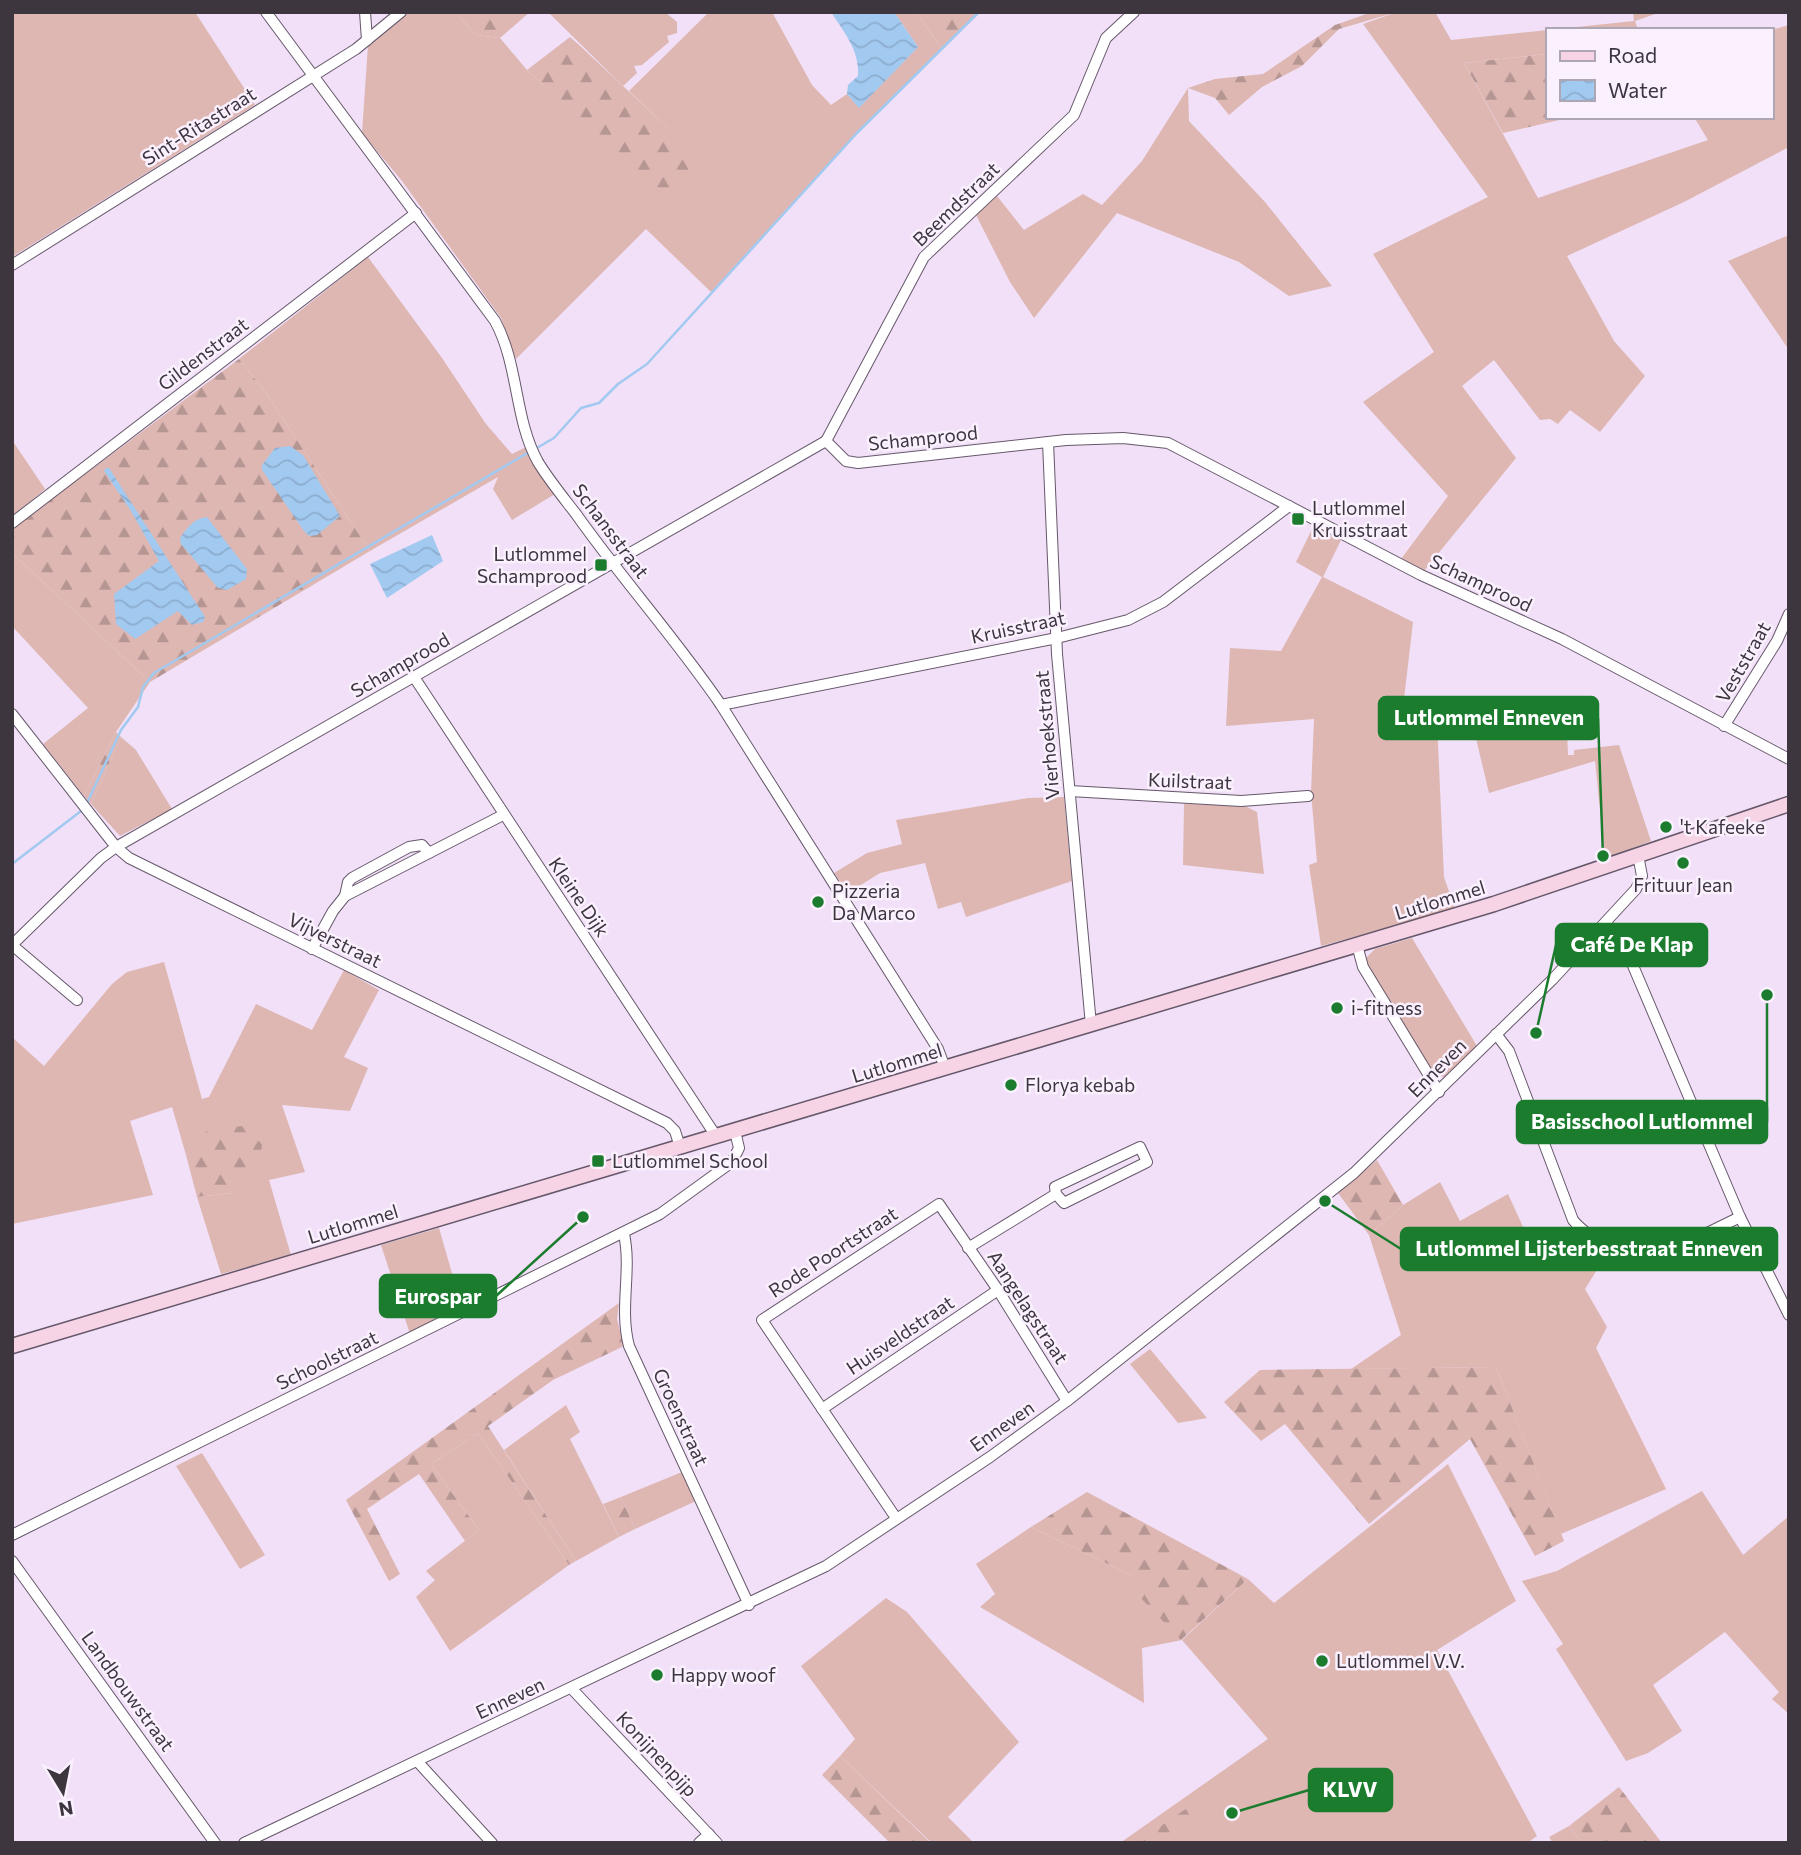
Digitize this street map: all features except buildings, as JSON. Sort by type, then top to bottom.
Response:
[{"type":"main road","name":"Lutlommel","points":[[12,1346],[1357,945],[1789,804]]},
{"type":"street","name":"Schansstraat","points":[[266,12],[416,213],[502,334],[511,357],[532,449],[611,564],[693,664],[721,705],[938,1049],[945,1068]]},
{"type":"street","points":[[365,12],[367,40]]},
{"type":"street","name":"Sint-Ritastraat","points":[[12,265],[313,76],[367,40],[401,12]]},
{"type":"street","name":"Beemdstraat","points":[[826,442],[923,257],[1070,120],[1082,99],[1106,38],[1134,12]]},
{"type":"street","name":"Gildenstraat","points":[[12,523],[416,213]]},
{"type":"street","name":"Schamprood","points":[[12,945],[101,858],[116,847],[826,442],[846,461],[858,463],[1048,442],[1122,438],[1167,443],[1421,575],[1562,639],[1789,759]]},
{"type":"street","name":"Vierhoekstraat","points":[[1048,442],[1057,638],[1091,1025]]},
{"type":"street","name":"Kruisstraat","points":[[721,705],[1057,638],[1148,612],[1289,506]]},
{"type":"street","name":"Veststraat","points":[[1724,726],[1777,641],[1789,614]]},
{"type":"street","name":"Kleine Dijk","points":[[414,677],[716,1136]]},
{"type":"street","name":"Vijverstraat","points":[[12,714],[116,847],[129,858],[667,1123],[675,1131],[680,1147]]},
{"type":"street","name":"Kuilstraat","points":[[1070,791],[1241,801],[1308,796]]},
{"type":"street","points":[[312,949],[333,911],[345,896],[503,815]]},
{"type":"street","name":"Enneven","points":[[244,1843],[750,1605],[826,1566],[990,1457],[1067,1401],[1354,1173],[1439,1092],[1606,922],[1640,882],[1638,855]]},
{"type":"street","points":[[1606,922],[1631,961],[1740,1217],[1789,1315]]},
{"type":"street","points":[[12,945],[77,1000]]},
{"type":"street","points":[[1357,945],[1363,967],[1439,1092]]},
{"type":"street","points":[[1496,1034],[1508,1051],[1573,1220],[1583,1231],[1633,1260],[1646,1262],[1740,1217]]},
{"type":"street","name":"Schoolstraat","points":[[12,1535],[660,1214],[732,1162],[739,1148],[735,1131]]},
{"type":"street","name":"Aangelagstraat","points":[[1140,1147],[1147,1161],[1065,1202],[1055,1194],[1055,1187],[1140,1147]]},
{"type":"street","name":"Aangelagstraat","points":[[1055,1194],[968,1248],[998,1290],[1067,1401]]},
{"type":"street","name":"Rode Poortstraat","points":[[896,1518],[762,1320],[939,1204],[968,1248]]},
{"type":"street","name":"Groenstraat","points":[[624,1234],[627,1247],[623,1324],[629,1346],[750,1605]]},
{"type":"street","name":"Huisveldstraat","points":[[822,1409],[998,1290]]},
{"type":"street","name":"Landbouwstraat","points":[[12,1560],[215,1843]]},
{"type":"street","name":"Konijnenpijp","points":[[572,1689],[717,1843]]},
{"type":"street","points":[[417,1761],[492,1843]]},
{"type":"street","points":[[699,1843],[709,1834]]},
{"type":"green space","points":[[12,12],[195,12],[255,105],[12,257]]},
{"type":"green space","points":[[408,12],[455,12],[476,35],[500,38],[527,70],[671,199],[710,168],[629,91],[709,12],[772,12],[812,85],[831,105],[847,94],[859,107],[918,47],[894,12],[916,12],[942,49],[857,133],[711,292],[646,229],[516,359],[501,318],[402,181],[362,133],[368,45]]},
{"type":"green space","points":[[455,12],[530,12],[500,38],[476,35]]},
{"type":"green space","points":[[548,12],[665,12],[677,22],[677,33],[667,36],[669,42],[642,65],[634,66],[637,73],[623,86]]},
{"type":"green space","points":[[916,12],[979,12],[942,49]]},
{"type":"green space","points":[[1372,12],[1397,12],[1339,29],[1302,66],[1262,87],[1229,115],[1215,98],[1188,88],[1215,79],[1263,74],[1335,25]]},
{"type":"green space","points":[[1397,12],[1435,12],[1451,40],[1546,30],[1546,54],[1464,63],[1538,198],[1708,140],[1695,119],[1773,119],[1773,29],[1789,25],[1789,147],[1684,202],[1567,256],[1614,341],[1645,376],[1600,432],[1570,410],[1558,424],[1550,419],[1540,420],[1494,360],[1462,386],[1516,458],[1424,571],[1401,559],[1448,496],[1363,402],[1434,352],[1373,254],[1488,197],[1363,24]]},
{"type":"green space","points":[[1633,12],[1661,12],[1635,21],[1637,28],[1566,28],[1634,21]]},
{"type":"green space","points":[[570,37],[711,168],[671,200],[527,70]]},
{"type":"green space","points":[[1546,54],[1546,119],[1563,119],[1503,133],[1464,63]]},
{"type":"green space","points":[[1188,88],[1189,121],[1265,202],[1332,286],[1289,296],[1239,262],[1117,213],[1034,318],[1010,282],[976,215],[997,196],[1024,230],[1083,194],[1102,205],[1142,161]]},
{"type":"green space","points":[[1789,235],[1789,350],[1728,261]]},
{"type":"green space","points":[[368,257],[442,358],[486,424],[512,454],[526,447],[555,494],[512,520],[493,489],[498,477],[370,551],[264,390],[239,359]]},
{"type":"green space","points":[[239,359],[264,390],[370,551],[150,682],[12,553],[12,529]]},
{"type":"green space","points":[[12,440],[45,489],[12,517]]},
{"type":"green space","points":[[1315,523],[1342,538],[1323,577],[1413,622],[1402,716],[1529,719],[1534,703],[1557,708],[1559,703],[1576,708],[1577,727],[1567,729],[1568,755],[1574,755],[1574,750],[1619,745],[1651,841],[1605,859],[1595,761],[1489,793],[1472,722],[1437,722],[1444,877],[1455,909],[1321,946],[1309,865],[1317,862],[1311,792],[1314,719],[1226,726],[1230,648],[1281,651],[1322,577],[1296,562]]},
{"type":"green space","points":[[12,553],[150,682],[116,732],[84,796],[43,744],[88,708],[12,626]]},
{"type":"green space","points":[[116,732],[121,737],[91,804],[84,796]]},
{"type":"green space","points":[[121,737],[136,750],[172,809],[120,836],[91,804]]},
{"type":"green space","points":[[1064,797],[1072,881],[966,917],[961,902],[938,909],[925,863],[880,873],[848,893],[834,873],[867,853],[902,844],[896,820],[1028,798]]},
{"type":"green space","points":[[1184,804],[1243,805],[1257,812],[1264,874],[1183,865]]},
{"type":"green space","points":[[1412,938],[1477,1046],[1447,1078],[1434,1074],[1366,958],[1375,949]]},
{"type":"green space","points":[[164,962],[202,1099],[209,1097],[256,1004],[312,1030],[344,970],[379,990],[344,1057],[368,1068],[350,1111],[282,1105],[305,1172],[269,1180],[291,1255],[221,1274],[197,1197],[232,1193],[262,1144],[253,1137],[195,1146],[186,1155],[172,1107],[130,1121],[153,1195],[12,1224],[12,1037],[44,1066],[112,984],[127,972]]},
{"type":"green space","points":[[242,1126],[262,1144],[259,1174],[232,1193],[197,1197],[186,1155],[207,1130]]},
{"type":"green space","points":[[1377,1160],[1403,1205],[1369,1235],[1338,1193]]},
{"type":"green space","points":[[1440,1182],[1460,1221],[1508,1194],[1535,1253],[1577,1240],[1605,1257],[1585,1289],[1607,1327],[1596,1348],[1666,1489],[1561,1534],[1496,1367],[1351,1369],[1401,1335],[1369,1235],[1403,1205]]},
{"type":"green space","points":[[439,1228],[462,1308],[410,1334],[381,1245]]},
{"type":"green space","points":[[619,1303],[617,1319],[624,1346],[553,1380],[488,1426],[576,1561],[569,1565],[478,1433],[431,1464],[479,1530],[465,1541],[419,1474],[367,1509],[400,1574],[389,1581],[346,1500]]},
{"type":"green space","points":[[1150,1349],[1207,1418],[1178,1423],[1130,1364]]},
{"type":"green space","points":[[1496,1367],[1564,1541],[1535,1556],[1470,1439],[1369,1524],[1285,1424],[1261,1441],[1224,1402],[1260,1370]]},
{"type":"green space","points":[[566,1405],[580,1432],[570,1439],[619,1537],[576,1561],[504,1450]]},
{"type":"green space","points":[[478,1433],[569,1565],[450,1651],[416,1597],[435,1580],[426,1571],[479,1530],[431,1464]]},
{"type":"green space","points":[[202,1453],[265,1555],[240,1569],[176,1466]]},
{"type":"green space","name":"Lutlommel V.V.","points":[[1448,1464],[1516,1601],[1437,1650],[1537,1836],[1527,1843],[1120,1843],[1268,1739],[1182,1640],[1248,1579],[1274,1603]]},
{"type":"green space","points":[[682,1472],[696,1501],[635,1529],[621,1497]]},
{"type":"green space","points":[[1702,1491],[1743,1555],[1789,1516],[1789,1714],[1772,1699],[1779,1692],[1725,1632],[1653,1685],[1682,1731],[1648,1753],[1626,1761],[1556,1649],[1563,1644],[1522,1581],[1557,1571]]},
{"type":"green space","points":[[1087,1492],[1248,1579],[1181,1640],[1137,1594],[1135,1577],[1031,1527]]},
{"type":"green space","points":[[621,1497],[635,1529],[619,1537],[603,1504]]},
{"type":"green space","points":[[1031,1527],[1135,1577],[1182,1640],[1142,1648],[1144,1703],[980,1607],[995,1594],[976,1564]]},
{"type":"green space","points":[[886,1598],[907,1612],[1019,1742],[948,1817],[974,1843],[932,1843],[840,1756],[855,1739],[801,1666]]},
{"type":"green space","points":[[840,1756],[931,1843],[890,1843],[822,1775]]},
{"type":"green space","points":[[1619,1787],[1662,1843],[1582,1843],[1569,1826]]},
{"type":"green space","points":[[1193,1804],[1202,1818],[1166,1843],[1136,1843]]},
{"type":"green space","points":[[1569,1826],[1582,1843],[1553,1843],[1549,1837]]},
{"type":"water","points":[[831,12],[894,12],[918,47],[859,108],[847,94],[848,85],[858,76],[856,58],[850,42]]},
{"type":"water","points":[[290,446],[303,455],[340,516],[317,535],[309,536],[304,531],[262,470],[262,465],[275,448]]},
{"type":"water","points":[[109,468],[205,617],[203,622],[192,625],[178,611],[135,639],[116,624],[114,594],[159,561],[131,511],[104,471]]},
{"type":"water","points":[[207,517],[247,569],[246,579],[227,590],[218,588],[181,544],[180,538],[188,527]]},
{"type":"water","points":[[432,535],[443,561],[387,598],[370,564]]},
{"type":"waterway","points":[[535,449],[554,438],[581,408],[599,403],[618,384],[647,364],[857,133],[979,12]]},
{"type":"waterway","points":[[87,803],[121,730],[138,707],[143,687],[154,673],[529,452]]},
{"type":"waterway","points":[[12,864],[81,811]]},
{"type":"place","name":"Lutlommel Kruisstraat","points":[[1298,519]]},
{"type":"place","name":"Lutlommel Schamprood","points":[[601,565]]},
{"type":"place","name":"'t Kafeeke","points":[[1666,827]]},
{"type":"place","name":"Lutlommel Enneven","points":[[1603,856]]},
{"type":"place","name":"Frituur Jean","points":[[1683,863]]},
{"type":"place","name":"Pizzeria Da Marco","points":[[818,902]]},
{"type":"place","name":"Basisschool Lutlommel","points":[[1767,995]]},
{"type":"place","name":"i-fitness","points":[[1337,1008]]},
{"type":"place","name":"Café De Klap","points":[[1536,1033]]},
{"type":"place","name":"Florya kebab","points":[[1011,1085]]},
{"type":"place","name":"Lutlommel School","points":[[598,1161]]},
{"type":"place","name":"Lutlommel Lijsterbesstraat Enneven","points":[[1325,1201]]},
{"type":"place","name":"Eurospar","points":[[583,1217]]},
{"type":"place","name":"Lutlommel V.V.","points":[[1322,1661]]},
{"type":"place","name":"Happy woof","points":[[657,1675]]},
{"type":"place","name":"KLVV","points":[[1232,1813]]}]
